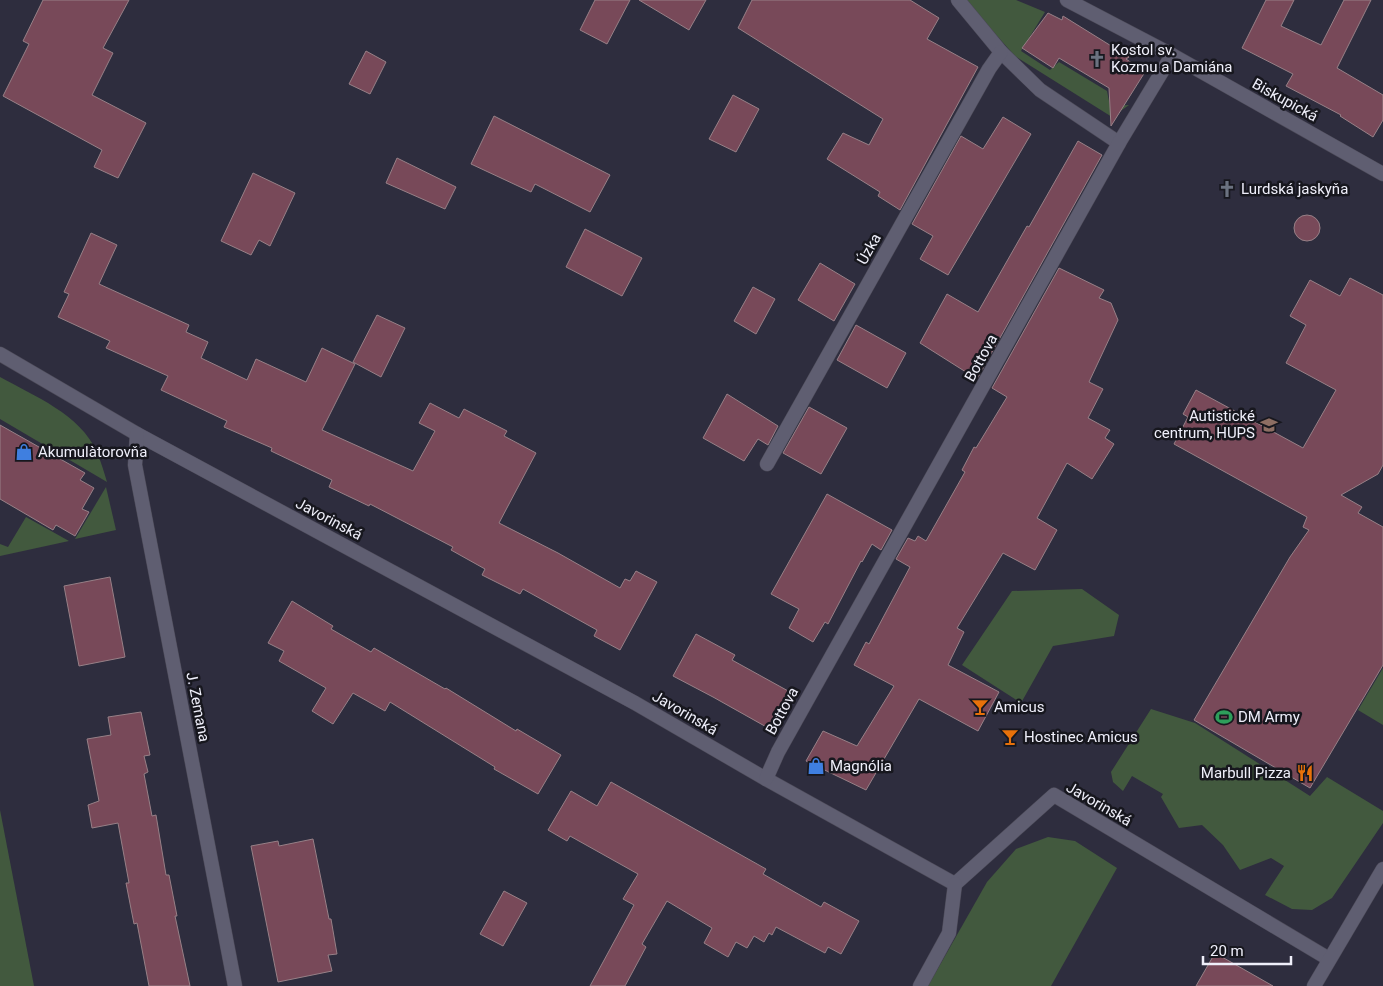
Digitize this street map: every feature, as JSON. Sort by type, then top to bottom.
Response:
[{"type":"street","points":[[958,0],[1001,52],[1040,90],[1119,143],[1172,55]]},
{"type":"street","name":"Biskupická","points":[[1067,0],[1172,55],[1383,174]]},
{"type":"street","name":"Úzka","points":[[766,464],[989,68],[1001,52]]},
{"type":"street","name":"Bottova","points":[[766,779],[778,752],[1119,143]]},
{"type":"street","name":"Javorinská","points":[[0,354],[136,434],[635,702],[766,779],[955,884],[1054,796],[1329,959]]},
{"type":"street","name":"J. Zemana","points":[[136,434],[135,465],[235,986]]},
{"type":"street","points":[[1314,986],[1381,876]]},
{"type":"street","points":[[920,986],[949,933],[955,884]]},
{"type":"green space","points":[[965,0],[1016,0],[1045,12],[1021,51],[1050,70],[1059,62],[1107,91],[1110,106],[1129,105],[1112,117],[1015,56]]},
{"type":"green space","points":[[0,377],[55,407],[79,427],[97,452],[107,482],[0,419]]},
{"type":"green space","points":[[106,487],[116,530],[75,539]]},
{"type":"green space","points":[[26,517],[69,541],[0,556],[0,544],[8,547]]},
{"type":"green space","points":[[1082,589],[1119,615],[1114,636],[1053,646],[1021,703],[962,665],[1012,591]]},
{"type":"green space","points":[[1383,668],[1383,725],[1358,710]]},
{"type":"green space","points":[[1151,709],[1195,723],[1310,796],[1327,777],[1383,811],[1383,823],[1332,898],[1312,910],[1292,909],[1265,895],[1284,866],[1271,858],[1240,870],[1223,845],[1202,825],[1179,828],[1161,797],[1163,794],[1132,776],[1123,791],[1113,782],[1111,772]]},
{"type":"green space","points":[[0,810],[34,986],[0,986]]},
{"type":"green space","points":[[1048,837],[1075,841],[1117,868],[1051,986],[928,986],[987,882],[1016,849]]},
{"type":"building","points":[[43,0],[129,0],[103,48],[113,53],[92,95],[146,123],[118,178],[94,167],[102,150],[3,96],[29,44],[23,41]]},
{"type":"building","points":[[595,0],[630,0],[607,44],[580,30]]},
{"type":"building","points":[[639,0],[706,0],[689,30]]},
{"type":"building","points":[[752,0],[910,0],[939,18],[927,39],[978,67],[900,210],[878,196],[880,192],[827,159],[843,133],[869,145],[883,119],[738,28]]},
{"type":"building","points":[[1266,0],[1294,0],[1281,26],[1321,45],[1344,0],[1371,0],[1337,68],[1383,95],[1383,120],[1373,137],[1341,115],[1286,86],[1293,74],[1242,48]]},
{"type":"building","name":"Kostol sv. Kozmu a Damiána","points":[[1048,13],[1062,20],[1063,16],[1129,57],[1126,59],[1145,72],[1111,126],[1109,88],[1059,58],[1053,68],[1022,48]]},
{"type":"building","points":[[366,51],[386,62],[370,94],[349,84]]},
{"type":"building","points":[[733,95],[759,109],[736,152],[709,139]]},
{"type":"building","points":[[494,116],[610,175],[590,212],[535,184],[531,192],[471,164]]},
{"type":"building","points":[[1003,117],[1031,134],[948,275],[920,259],[933,236],[912,224],[961,136],[983,149]]},
{"type":"building","points":[[1078,141],[1102,155],[977,379],[920,343],[947,294],[978,312]]},
{"type":"building","points":[[397,158],[456,187],[445,209],[386,183]]},
{"type":"building","points":[[253,173],[295,193],[270,246],[259,240],[251,255],[221,241]]},
{"type":"building","points":[[1307,215],[1316,219],[1320,228],[1316,237],[1307,241],[1298,237],[1294,228],[1298,219]]},
{"type":"building","points":[[585,229],[642,258],[622,296],[566,267]]},
{"type":"building","points":[[91,233],[117,245],[99,284],[189,325],[186,332],[208,342],[201,358],[247,380],[256,359],[306,382],[322,348],[355,364],[322,430],[413,471],[435,431],[419,423],[430,403],[459,418],[464,409],[507,431],[504,436],[536,453],[499,523],[620,588],[625,579],[630,581],[636,571],[657,582],[620,650],[594,636],[597,630],[523,589],[520,594],[482,575],[485,569],[451,550],[453,547],[370,504],[369,506],[329,487],[332,480],[271,451],[272,448],[224,427],[227,421],[161,390],[168,376],[106,348],[110,341],[58,317],[69,294],[64,292]]},
{"type":"building","points":[[820,263],[855,284],[834,321],[798,300]]},
{"type":"building","points":[[1059,268],[1104,290],[1099,298],[1111,303],[1118,320],[1089,382],[1103,389],[1088,418],[1110,430],[1105,438],[1114,444],[1092,479],[1067,463],[1037,518],[1057,530],[1035,570],[1003,553],[957,628],[964,632],[948,665],[999,692],[978,731],[919,699],[866,790],[806,761],[823,731],[857,746],[894,686],[854,665],[866,642],[869,644],[910,567],[896,559],[908,538],[915,541],[918,536],[926,541],[965,472],[962,470],[974,447],[976,448],[1007,397],[992,388]]},
{"type":"building","points":[[1350,278],[1383,295],[1383,465],[1378,474],[1341,495],[1362,507],[1358,513],[1383,527],[1383,665],[1310,788],[1194,720],[1290,557],[1309,530],[1303,527],[1307,517],[1174,444],[1188,417],[1183,414],[1196,390],[1303,448],[1336,390],[1286,363],[1306,325],[1290,316],[1310,280],[1340,296]]},
{"type":"building","points":[[753,287],[775,299],[756,334],[734,321]]},
{"type":"building","points":[[377,315],[405,328],[381,377],[353,362]]},
{"type":"building","points":[[856,325],[906,353],[887,388],[837,360]]},
{"type":"building","points":[[727,394],[778,426],[768,445],[758,439],[744,461],[703,438]]},
{"type":"building","points":[[809,407],[847,428],[821,474],[783,453]]},
{"type":"building","points":[[0,425],[85,473],[80,480],[94,488],[82,509],[89,512],[75,536],[56,525],[53,530],[0,499]]},
{"type":"building","points":[[827,494],[892,530],[881,550],[872,544],[828,624],[825,622],[813,642],[789,628],[799,609],[771,594]]},
{"type":"building","points":[[110,577],[125,657],[79,666],[64,586]]},
{"type":"building","points":[[292,601],[333,626],[331,629],[371,652],[374,648],[446,688],[516,731],[517,729],[561,755],[538,794],[494,769],[495,767],[390,702],[385,711],[353,693],[333,724],[312,711],[326,688],[279,661],[284,651],[268,643]]},
{"type":"building","points":[[696,634],[735,655],[732,660],[790,692],[770,729],[673,676]]},
{"type":"building","points":[[141,712],[150,755],[144,756],[148,772],[144,774],[152,816],[156,815],[166,875],[169,875],[177,916],[175,916],[190,986],[149,986],[137,923],[134,924],[126,883],[129,883],[118,823],[92,828],[88,805],[99,801],[87,739],[111,735],[108,717]]},
{"type":"building","points":[[611,782],[766,869],[763,874],[821,907],[824,902],[859,921],[841,954],[828,947],[825,953],[776,927],[772,935],[769,933],[764,942],[754,936],[747,948],[736,942],[728,957],[704,943],[712,928],[667,901],[642,944],[646,947],[625,986],[590,986],[634,905],[623,899],[638,874],[570,836],[567,841],[548,830],[571,791],[597,806]]},
{"type":"building","points":[[313,839],[337,954],[328,955],[332,971],[278,982],[251,846],[278,841],[279,846]]},
{"type":"building","points":[[504,891],[527,903],[503,946],[480,934]]},
{"type":"building","points":[[1215,953],[1273,986],[1196,986]]},
{"type":"place","name":"Kostol sv. Kozmu a Damiána","points":[[1097,59]]},
{"type":"place","name":"Lurdská jaskyňa","points":[[1227,189]]},
{"type":"place","name":"Autistické centrum, HUPS","points":[[1269,425]]},
{"type":"place","name":"Akumulàtorovňa","points":[[24,452]]},
{"type":"place","name":"Amicus","points":[[980,707]]},
{"type":"place","name":"DM Army","points":[[1224,717]]},
{"type":"place","name":"Hostinec Amicus","points":[[1010,737]]},
{"type":"place","name":"Magnólia","points":[[816,766]]},
{"type":"place","name":"Marbull Pizza","points":[[1305,773]]}]
